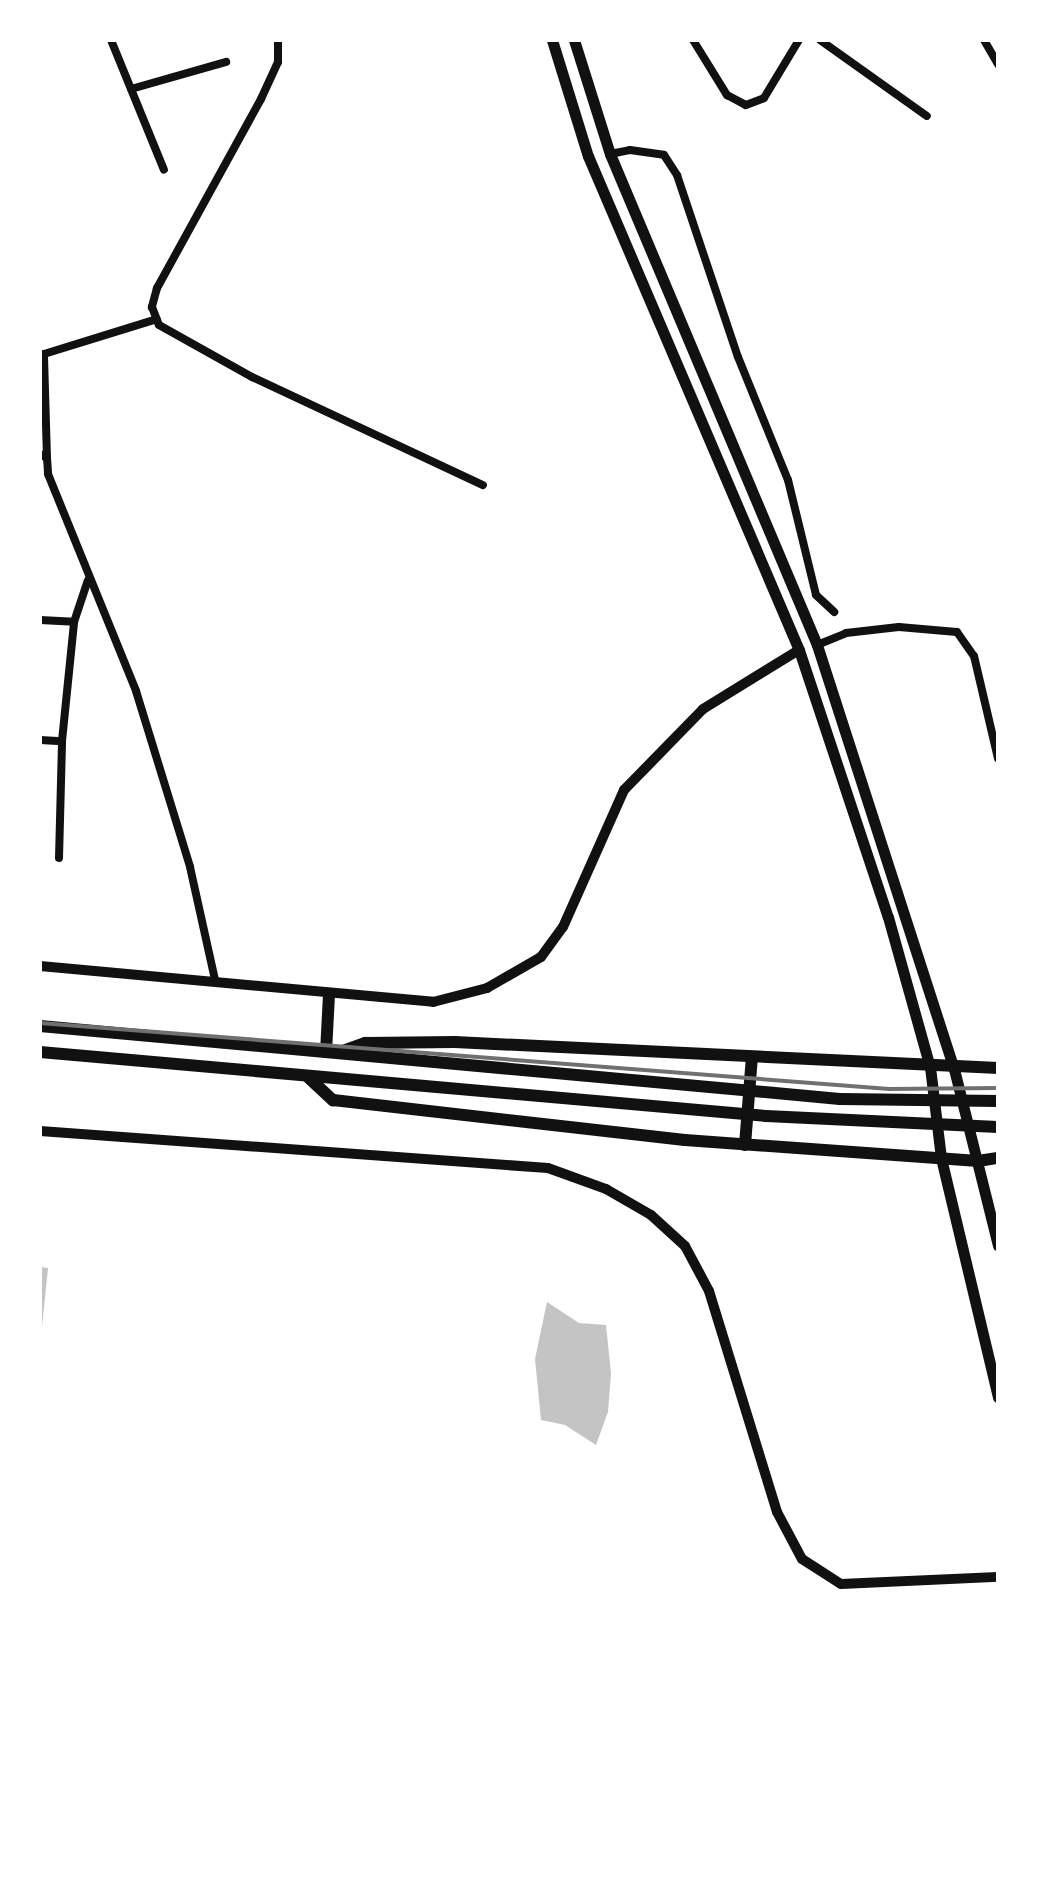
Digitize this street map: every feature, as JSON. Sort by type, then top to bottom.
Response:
[{"type":"highway","points":[[329,994],[336,1054]]},
{"type":"highway","points":[[40,1026],[840,1099],[998,1101]]},
{"type":"highway","points":[[336,1054],[365,1043],[455,1042],[954,1069],[998,1068]]},
{"type":"highway","points":[[40,1052],[309,1078],[880,1125],[998,1127]]},
{"type":"highway","points":[[745,1145],[752,1057]]},
{"type":"highway","points":[[309,1078],[333,1100],[745,1145],[978,1161],[998,1158]]},
{"type":"main road","points":[[552,40],[588,156],[799,650],[888,917],[930,1067],[941,1158],[998,1397]]},
{"type":"main road","points":[[574,40],[610,154],[817,645],[954,1069],[998,1246]]},
{"type":"main road","points":[[612,212],[633,204]]},
{"type":"street","points":[[111,40],[164,170]]},
{"type":"street","points":[[278,40],[278,62],[261,99],[157,288],[152,307],[157,319],[252,377],[483,485]]},
{"type":"street","points":[[693,40],[727,95],[746,105],[764,98],[799,40]]},
{"type":"street","points":[[820,40],[927,116]]},
{"type":"street","points":[[984,40],[998,64]]},
{"type":"street","points":[[131,89],[226,62]]},
{"type":"street","points":[[610,154],[630,150],[664,155],[677,175],[738,357],[788,480],[816,595],[834,612]]},
{"type":"street","points":[[157,319],[44,354],[44,456],[88,579],[136,691],[190,867],[215,980]]},
{"type":"street","points":[[59,858],[62,741],[74,622],[88,579]]},
{"type":"street","points":[[40,620],[74,622]]},
{"type":"street","points":[[817,645],[846,633],[887,628],[942,627],[957,632],[974,656],[998,758]]},
{"type":"street","points":[[40,966],[433,1002],[487,988],[541,957],[563,927],[624,790],[703,709],[799,650]]},
{"type":"street","points":[[40,740],[62,741]]},
{"type":"street","points":[[40,1131],[548,1168],[618,1195],[651,1215],[685,1246],[709,1291],[777,1512],[802,1559],[841,1584],[998,1577]]},
{"type":"building","points":[[40,1267],[48,1268],[42,1327],[40,1327]]},
{"type":"building","points":[[547,1302],[579,1323],[606,1325],[611,1373],[608,1412],[596,1445],[565,1425],[541,1420],[535,1359]]},
{"type":"railway","points":[[40,1023],[889,1089],[998,1088]]}]
